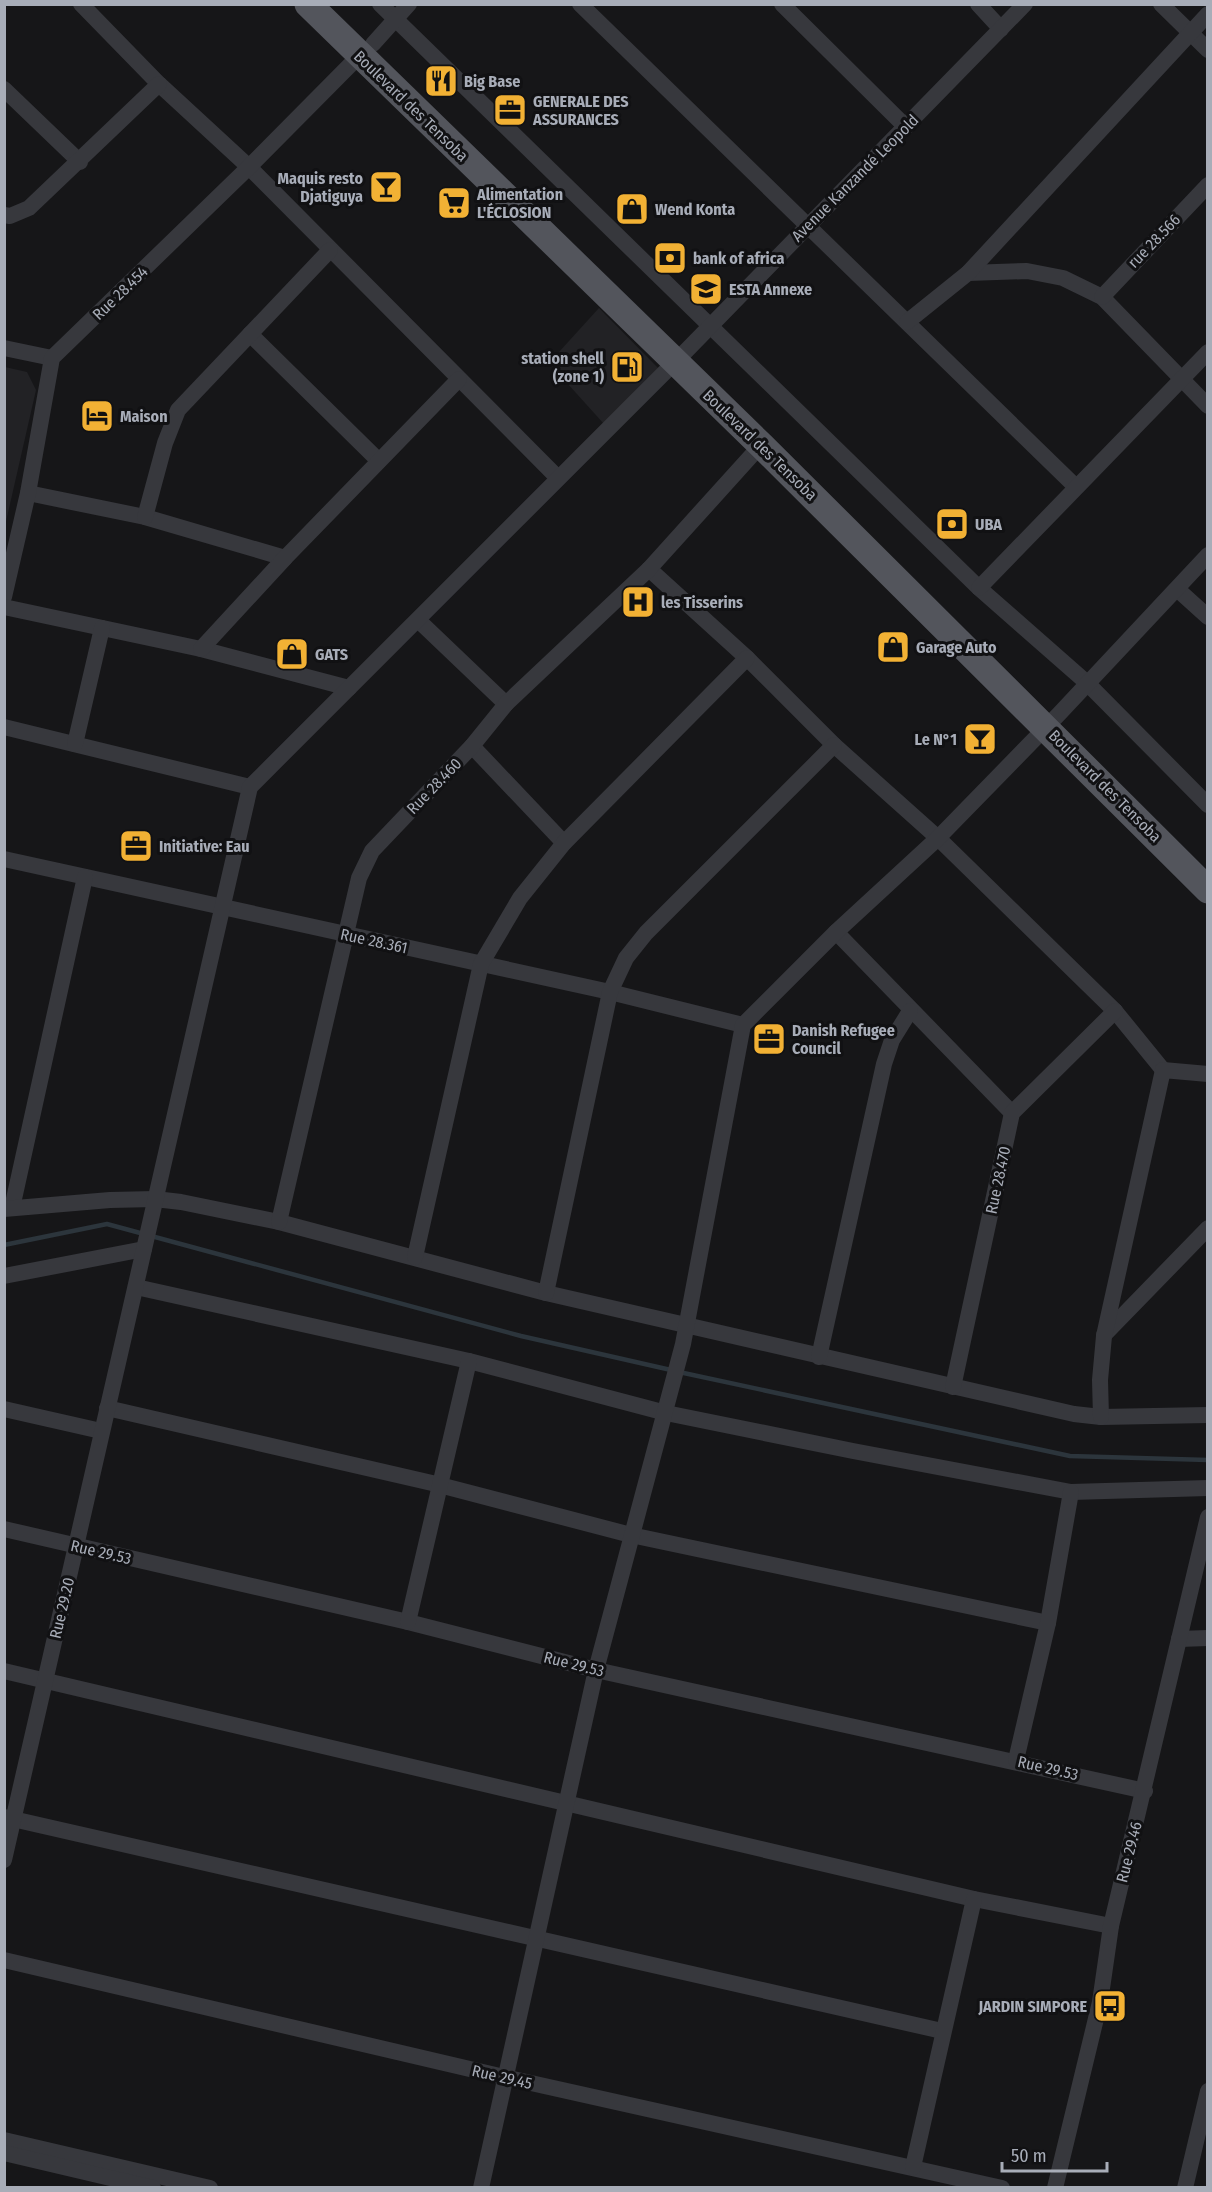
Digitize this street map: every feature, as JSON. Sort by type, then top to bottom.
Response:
[{"type":"main road","name":"Boulevard des Tensoba","points":[[308,4],[366,50],[1053,720],[1208,890]]},
{"type":"main road","name":"Boulevard des Tensoba","points":[[333,4],[366,50]]},
{"type":"main road","name":"Boulevard des Tensoba","points":[[680,357],[761,445],[1208,863]]},
{"type":"street","points":[[81,4],[159,84],[249,167],[558,478]]},
{"type":"street","points":[[380,4],[979,588],[1086,682],[1208,805]]},
{"type":"street","name":"Rue 28.454","points":[[52,358],[249,167],[409,4]]},
{"type":"street","points":[[580,4],[1075,486]]},
{"type":"street","points":[[782,4],[906,127]]},
{"type":"street","points":[[978,4],[1001,29]]},
{"type":"street","name":"Avenue Kanzandé Leopold","points":[[250,787],[711,326],[1024,4]]},
{"type":"street","points":[[1161,4],[1208,50]]},
{"type":"street","points":[[907,322],[968,273],[1208,14]]},
{"type":"street","points":[[4,215],[10,216],[29,208],[80,162],[159,84]]},
{"type":"street","points":[[4,89],[80,162]]},
{"type":"street","name":"rue 28.566","points":[[1102,297],[1208,185]]},
{"type":"street","points":[[145,517],[165,443],[178,410],[330,250]]},
{"type":"street","points":[[968,273],[1036,273],[1063,278],[1102,297],[1208,406]]},
{"type":"street","points":[[250,334],[379,461]]},
{"type":"street","points":[[4,348],[52,358],[28,494],[4,597]]},
{"type":"street","points":[[979,588],[1075,486],[1208,352]]},
{"type":"street","points":[[201,650],[285,558],[459,379]]},
{"type":"street","name":"Rue 28.460","points":[[279,1222],[359,878],[372,851],[471,746],[506,704],[649,569],[761,445]]},
{"type":"street","points":[[28,494],[145,517],[285,558]]},
{"type":"street","points":[[481,2187],[596,1670],[683,1344],[743,1025],[836,932],[938,838],[1208,555]]},
{"type":"street","points":[[649,569],[747,658],[834,745],[938,838],[1115,1011],[1163,1070],[1208,1074]]},
{"type":"street","points":[[1177,589],[1208,617]]},
{"type":"street","points":[[4,607],[201,650],[349,688]]},
{"type":"street","points":[[418,620],[506,704]]},
{"type":"street","points":[[75,744],[102,628]]},
{"type":"street","points":[[415,1257],[481,963],[520,898],[564,843],[747,658]]},
{"type":"street","points":[[4,727],[250,787],[145,1247],[4,1276]]},
{"type":"street","points":[[546,1293],[609,992],[626,958],[646,933],[834,745]]},
{"type":"street","points":[[471,746],[564,843]]},
{"type":"street","name":"Rue 28.361","points":[[4,859],[347,936],[481,963],[743,1025]]},
{"type":"street","points":[[85,877],[8,1209],[155,1199],[279,1222],[546,1293],[1074,1414],[1101,1417],[1208,1415]]},
{"type":"street","points":[[836,932],[910,1011],[1012,1113],[1115,1011]]},
{"type":"street","points":[[819,1357],[884,1064],[892,1040],[910,1011]]},
{"type":"street","points":[[1101,1417],[1100,1380],[1104,1336],[1163,1070]]},
{"type":"street","name":"Rue 28.470","points":[[953,1387],[1012,1113]]},
{"type":"street","points":[[1104,1336],[1208,1228]]},
{"type":"street","name":"Rue 29.20","points":[[4,1860],[9,1818],[45,1681],[145,1247]]},
{"type":"street","points":[[136,1287],[469,1361],[853,1451],[1071,1491],[1208,1488]]},
{"type":"street","points":[[408,1622],[469,1361]]},
{"type":"street","points":[[107,1408],[439,1485],[631,1535],[1048,1623]]},
{"type":"street","points":[[4,1409],[101,1431]]},
{"type":"street","points":[[1016,1760],[1048,1623],[1071,1491]]},
{"type":"street","name":"Rue 29.46","points":[[1055,2187],[1100,2002],[1111,1926],[1208,1517]]},
{"type":"street","name":"Rue 29.53","points":[[4,1529],[408,1622],[596,1670],[1016,1760],[1144,1791]]},
{"type":"street","points":[[1179,1639],[1208,1638]]},
{"type":"street","points":[[4,1671],[974,1899],[1111,1926]]},
{"type":"street","points":[[9,1818],[942,2031]]},
{"type":"street","points":[[913,2167],[942,2031],[974,1899]]},
{"type":"street","name":"Rue 29.45","points":[[4,1960],[504,2077],[1002,2187]]},
{"type":"street","points":[[1185,2187],[1208,2091]]},
{"type":"street","points":[[4,2139],[154,2183]]},
{"type":"street","points":[[4,2153],[154,2183],[210,2187]]},
{"type":"shaded area","points":[[599,308],[658,368],[604,424],[549,363]]},
{"type":"shaded area","points":[[5,367],[27,372],[36,390],[5,526]]},
{"type":"waterway","points":[[4,1245],[107,1224],[521,1336],[671,1370]]},
{"type":"waterway","points":[[679,1372],[1070,1456],[1208,1460]]},
{"type":"place","name":"Big Base","points":[[441,81]]},
{"type":"place","name":"GENERALE DES ASSURANCES","points":[[510,110]]},
{"type":"place","name":"Maquis resto Djatiguya","points":[[386,187]]},
{"type":"place","name":"Alimentation L'ÉCLOSION","points":[[454,203]]},
{"type":"place","name":"Wend Konta","points":[[632,209]]},
{"type":"place","name":"bank of africa","points":[[670,258]]},
{"type":"place","name":"ESTA Annexe","points":[[706,289]]},
{"type":"place","name":"station shell (zone 1)","points":[[627,367]]},
{"type":"place","name":"Maison","points":[[97,416]]},
{"type":"place","name":"UBA","points":[[952,524]]},
{"type":"place","name":"les Tisserins","points":[[638,602]]},
{"type":"place","name":"Garage Auto","points":[[893,647]]},
{"type":"place","name":"GATS","points":[[292,654]]},
{"type":"place","name":"Le N°1","points":[[980,739]]},
{"type":"place","name":"Initiative: Eau","points":[[136,846]]},
{"type":"place","name":"Danish Refugee Council","points":[[769,1039]]},
{"type":"place","name":"JARDIN SIMPORE","points":[[1110,2006]]}]
